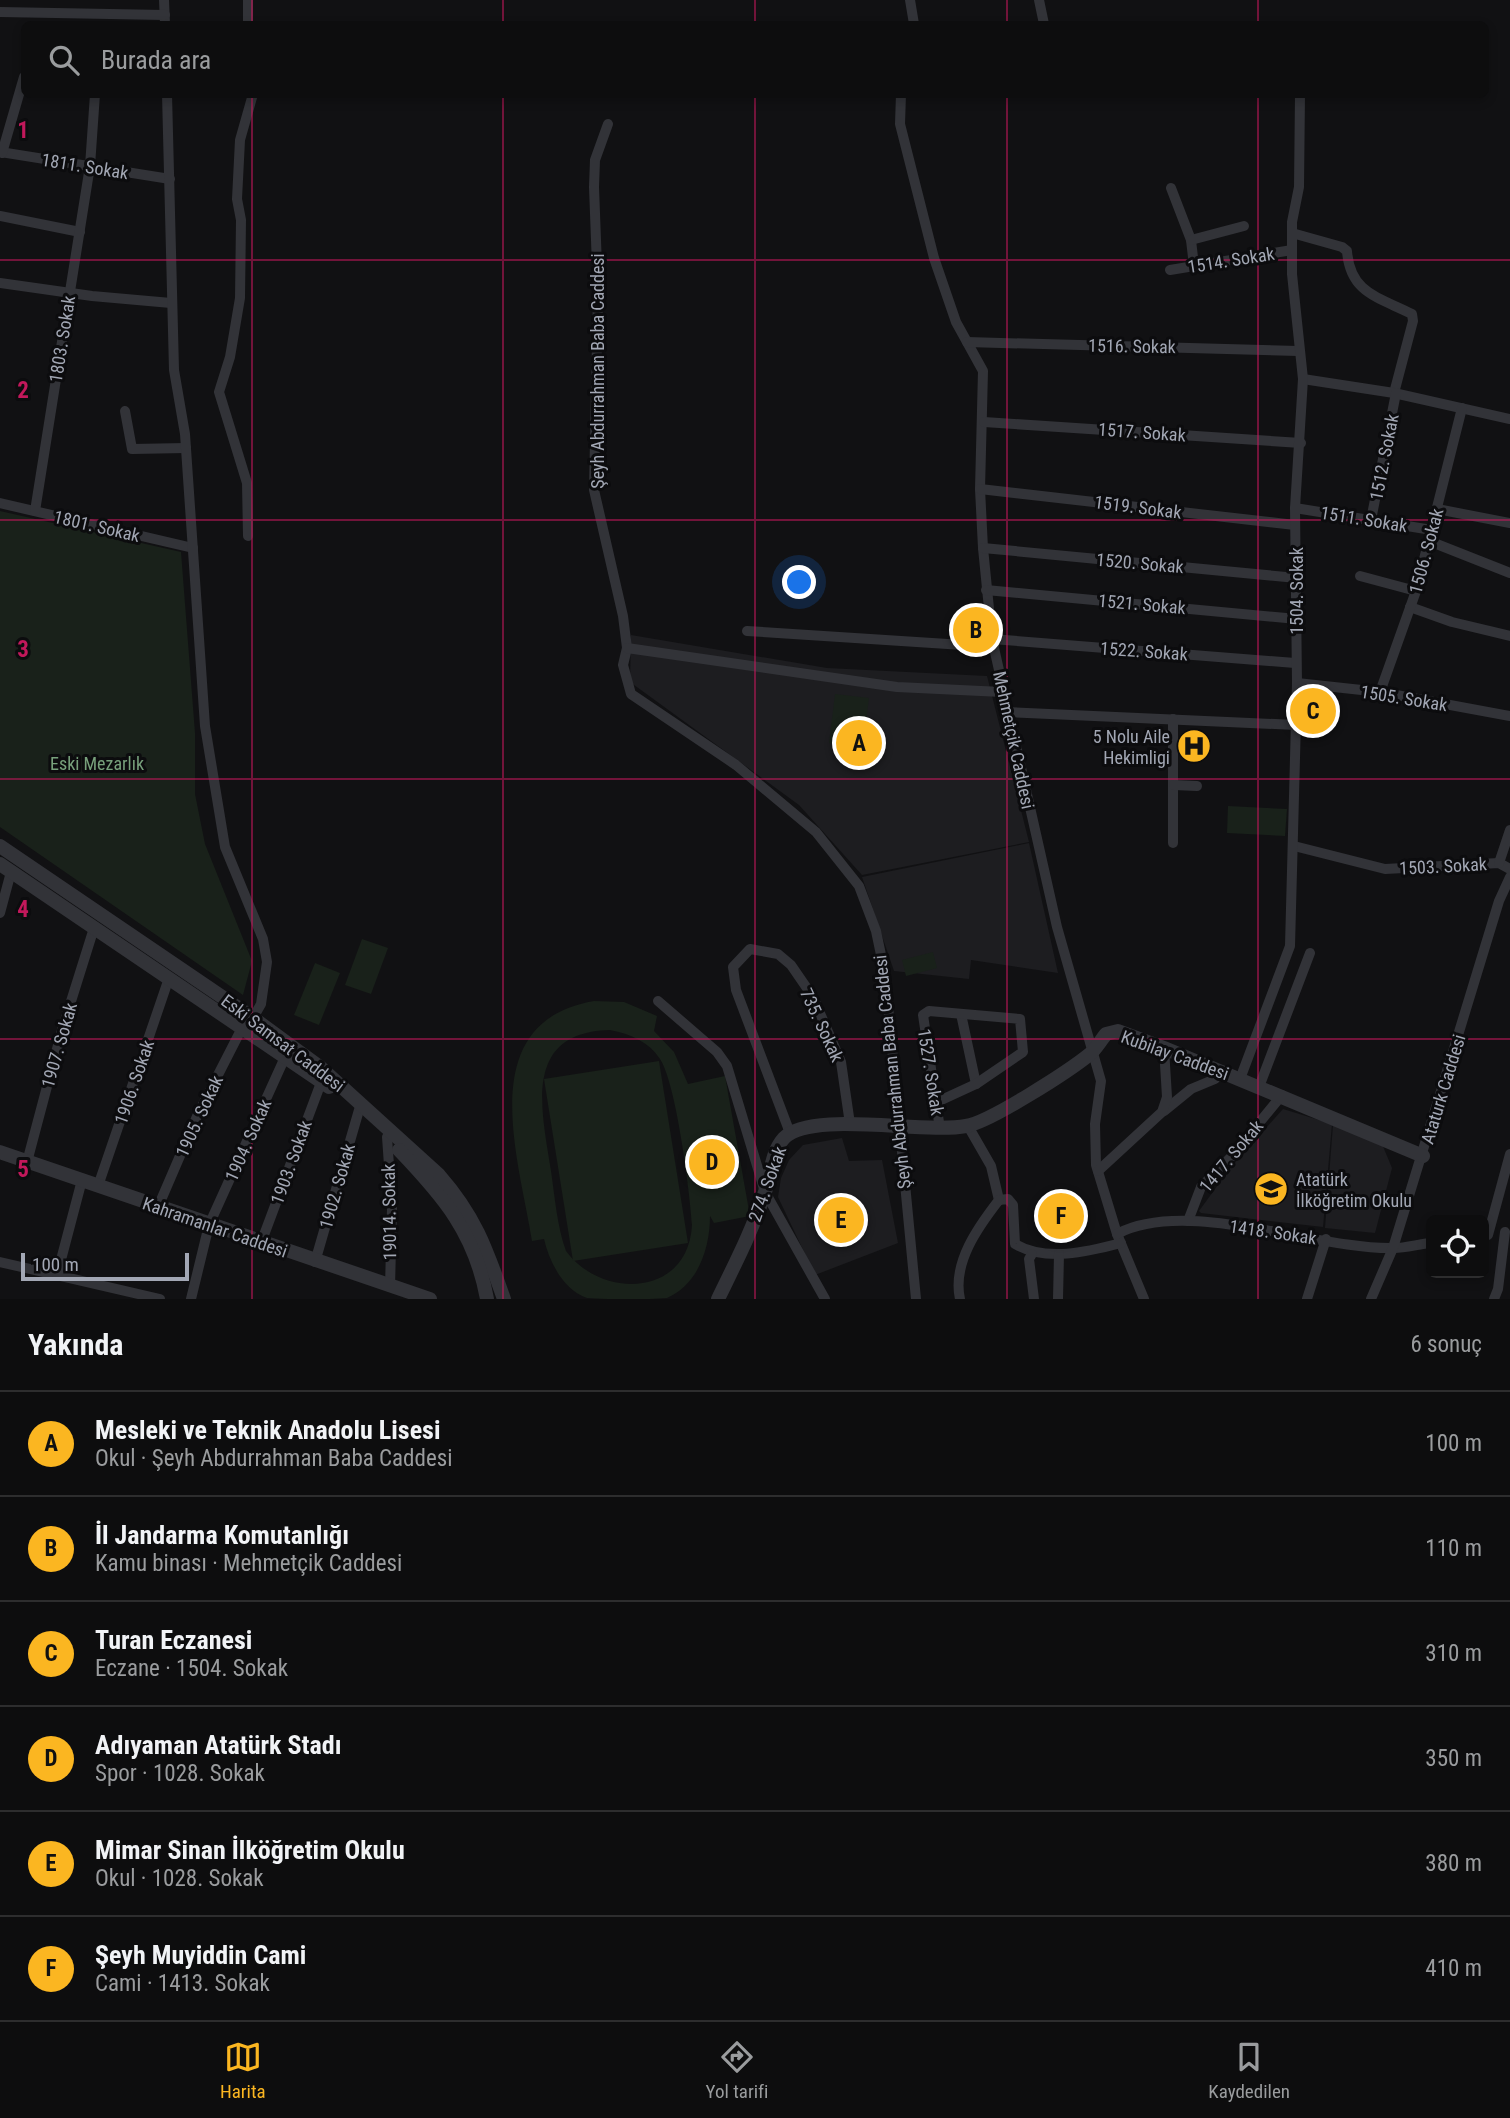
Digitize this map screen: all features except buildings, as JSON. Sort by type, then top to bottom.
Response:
[{"type":"street","points":[[3,11],[43,19],[165,20],[164,0]]},
{"type":"street","points":[[248,0],[248,21]]},
{"type":"street","points":[[910,0],[914,21]]},
{"type":"street","points":[[1039,0],[1043,21]]},
{"type":"street","points":[[1,152],[21,87]]},
{"type":"street","name":"1803. Sokak","points":[[34,511],[90,166],[95,98]]},
{"type":"street","name":"1905. Sokak","points":[[158,1208],[198,1114],[248,1022],[261,1004],[267,962],[263,939],[225,847],[205,726],[186,448],[174,370],[167,98]]},
{"type":"street","points":[[248,536],[247,483],[219,392],[230,357],[240,298],[241,220],[237,200],[240,140],[252,98]]},
{"type":"street","name":"Mehmetçik Caddesi","points":[[901,98],[900,124],[934,258],[967,342],[983,371],[984,422],[980,489],[982,548],[993,643],[1006,712],[1056,927],[1101,1081],[1094,1133],[1098,1171],[1119,1238],[1144,1299]]},
{"type":"street","name":"1504. Sokak","points":[[1240,1079],[1290,946],[1297,683],[1295,508],[1303,379],[1298,351],[1292,233],[1299,187],[1300,98]]},
{"type":"street","name":"Şeyh Abdurrahman Baba Caddesi","points":[[608,124],[595,160],[598,293],[593,477],[623,616],[627,648],[623,665],[631,694],[736,765],[776,798],[816,832],[859,886],[876,931],[885,974],[916,1299]]},
{"type":"street","name":"1811. Sokak","points":[[1,152],[170,179]]},
{"type":"street","points":[[1171,188],[1191,240],[1194,266]]},
{"type":"street","points":[[0,216],[79,232]]},
{"type":"street","points":[[1191,240],[1244,226]]},
{"type":"street","name":"1512. Sokak","points":[[1292,233],[1342,247],[1347,251],[1348,271],[1356,284],[1412,314],[1413,321],[1395,393],[1371,520]]},
{"type":"street","name":"1514. Sokak","points":[[1170,270],[1292,250]]},
{"type":"street","points":[[0,296],[1,283],[171,303]]},
{"type":"street","name":"1516. Sokak","points":[[967,342],[1298,351]]},
{"type":"street","points":[[1303,379],[1395,393],[1510,419]]},
{"type":"street","name":"1506. Sokak","points":[[1380,692],[1416,591],[1462,408]]},
{"type":"street","points":[[125,411],[132,449],[186,448]]},
{"type":"street","name":"1517. Sokak","points":[[984,422],[1301,443]]},
{"type":"street","name":"1519. Sokak","points":[[980,489],[1295,525]]},
{"type":"street","name":"1801. Sokak","points":[[0,503],[193,548]]},
{"type":"street","name":"1511. Sokak","points":[[1295,508],[1371,520],[1430,535],[1510,573]]},
{"type":"street","points":[[1437,509],[1510,523]]},
{"type":"street","name":"1520. Sokak","points":[[982,548],[1297,578]]},
{"type":"street","points":[[1360,576],[1416,591]]},
{"type":"street","name":"1521. Sokak","points":[[986,590],[1297,619]]},
{"type":"street","points":[[1410,607],[1452,622],[1510,636]]},
{"type":"street","name":"1522. Sokak","points":[[747,631],[993,643],[1296,663]]},
{"type":"street","points":[[627,648],[873,684],[1002,692]]},
{"type":"street","name":"1505. Sokak","points":[[1297,683],[1380,692],[1510,716]]},
{"type":"street","points":[[1006,712],[1296,725]]},
{"type":"street","points":[[1173,719],[1174,843]]},
{"type":"street","points":[[1174,785],[1197,786]]},
{"type":"street","points":[[1499,863],[1510,830]]},
{"type":"street","name":"Eski Samsat Caddesi","points":[[0,846],[248,1022],[286,1055],[359,1110],[431,1183],[463,1226],[477,1256],[487,1299]]},
{"type":"street","name":"1503. Sokak","points":[[1294,846],[1385,869],[1499,863],[1510,869]]},
{"type":"street","points":[[0,913],[6,868]]},
{"type":"street","name":"Eski Samsat Caddesi","points":[[6,868],[169,978],[248,1022],[321,1068],[439,1175],[473,1220],[504,1299]]},
{"type":"street","name":"Ataturk Caddesi","points":[[1371,1299],[1393,1248],[1499,901],[1510,877]]},
{"type":"street","name":"1907. Sokak","points":[[27,1162],[62,1030],[94,928]]},
{"type":"street","name":"735. Sokak","points":[[790,1133],[736,990],[733,967],[750,949],[778,954],[791,965],[813,997],[841,1062],[850,1124]]},
{"type":"street","points":[[1259,1087],[1310,953]]},
{"type":"street","name":"1906. Sokak","points":[[98,1186],[169,978]]},
{"type":"street","points":[[658,1001],[717,1052],[727,1066],[765,1192],[825,1299]]},
{"type":"street","name":"1527. Sokak","points":[[940,1129],[923,1015],[929,1011],[961,1014]]},
{"type":"street","points":[[937,1102],[976,1084],[1023,1052],[1020,1019],[961,1014],[976,1084]]},
{"type":"street","name":"Kubilay Caddesi","points":[[899,1128],[940,1129],[968,1126],[1091,1054],[1106,1034],[1118,1031],[1282,1095],[1423,1156]]},
{"type":"street","points":[[1162,1112],[1167,1097],[1164,1048]]},
{"type":"street","name":"1904. Sokak","points":[[191,1299],[209,1225],[286,1055]]},
{"type":"street","points":[[1098,1171],[1191,1089],[1215,1079],[1219,1070]]},
{"type":"street","name":"1903. Sokak","points":[[261,1243],[321,1080]]},
{"type":"street","name":"1417. Sokak","points":[[1188,1220],[1201,1187],[1232,1156],[1282,1095]]},
{"type":"street","name":"1902. Sokak","points":[[314,1262],[359,1110]]},
{"type":"street","name":"274. Sokak","points":[[718,1299],[743,1250],[765,1192],[777,1149],[790,1133],[804,1127],[850,1124],[899,1128]]},
{"type":"street","points":[[968,1126],[991,1166],[999,1200]]},
{"type":"street","name":"19014. Sokak","points":[[387,1137],[392,1208],[390,1287]]},
{"type":"street","name":"Kahramanlar Caddesi","points":[[0,1152],[415,1297],[430,1299]]},
{"type":"street","points":[[1489,1225],[1510,1154]]},
{"type":"street","points":[[57,1275],[82,1180]]},
{"type":"street","points":[[960,1299],[959,1274],[976,1228],[999,1200],[1008,1199],[1013,1205],[1015,1244],[1032,1254],[1029,1259],[1034,1299]]},
{"type":"street","name":"1418. Sokak","points":[[1032,1254],[1059,1254],[1119,1238],[1128,1228],[1188,1220],[1393,1248],[1426,1243]]},
{"type":"street","points":[[1489,1235],[1508,1232],[1494,1299]]},
{"type":"street","points":[[1307,1299],[1326,1240]]},
{"type":"street","points":[[1058,1299],[1059,1254]]},
{"type":"street","points":[[0,1262],[160,1299]]},
{"type":"shaded area","points":[[631,635],[827,668],[987,676],[1029,842],[862,875],[799,805],[630,682]]},
{"type":"shaded area","points":[[1029,843],[1058,973],[971,960],[969,979],[894,971],[862,877]]},
{"type":"shaded area","name":"Atatürk İlköğretim Okulu","points":[[1283,1109],[1332,1124],[1323,1227],[1201,1213],[1199,1211],[1231,1167]]},
{"type":"shaded area","points":[[1333,1125],[1382,1144],[1392,1168],[1375,1233],[1325,1228]]},
{"type":"shaded area","points":[[842,1138],[849,1161],[882,1160],[898,1243],[815,1275],[778,1197],[781,1178],[789,1160],[803,1145]]},
{"type":"green space","name":"Eski Mezarlık","points":[[0,511],[181,552],[195,733],[195,794],[205,844],[252,961],[243,995],[0,827]]},
{"type":"green space","points":[[835,694],[869,698],[863,747],[829,743]]},
{"type":"green space","points":[[1228,806],[1287,809],[1285,836],[1227,833]]},
{"type":"green space","points":[[362,939],[388,948],[371,994],[345,985]]},
{"type":"green space","points":[[933,952],[937,968],[906,976],[902,960]]},
{"type":"green space","points":[[315,963],[340,973],[319,1025],[294,1015]]},
{"type":"green space","points":[[594,1001],[624,1002],[657,1016],[654,1031],[674,1052],[688,1084],[725,1076],[750,1216],[714,1223],[710,1216],[705,1252],[695,1274],[678,1292],[667,1298],[587,1298],[578,1294],[558,1274],[544,1239],[532,1241],[519,1171],[512,1098],[517,1064],[531,1036],[556,1014]],"holes":[[[610,1030],[632,1036],[650,1048],[660,1059],[666,1072],[681,1139],[691,1209],[692,1225],[687,1249],[676,1267],[660,1278],[641,1283],[620,1283],[600,1277],[581,1267],[566,1251],[558,1222],[544,1124],[544,1079],[550,1060],[562,1045],[582,1034]]]},
{"type":"green space","points":[[659,1061],[688,1243],[573,1261],[544,1079]]},
{"type":"place","name":"İl Jandarma Komutanlığı","points":[[976,630]]},
{"type":"place","name":"Turan Eczanesi","points":[[1313,711]]},
{"type":"place","name":"Mesleki ve Teknik Anadolu Lisesi","points":[[859,743]]},
{"type":"place","name":"5 Nolu Aile Hekimligi","points":[[1194,746]]},
{"type":"place","name":"Adıyaman Atatürk Stadı","points":[[712,1162]]},
{"type":"place","name":"Atatürk İlköğretim Okulu","points":[[1271,1189]]},
{"type":"place","name":"Şeyh Muyiddin Cami","points":[[1061,1216]]},
{"type":"place","name":"Mimar Sinan İlköğretim Okulu","points":[[841,1220]]}]
